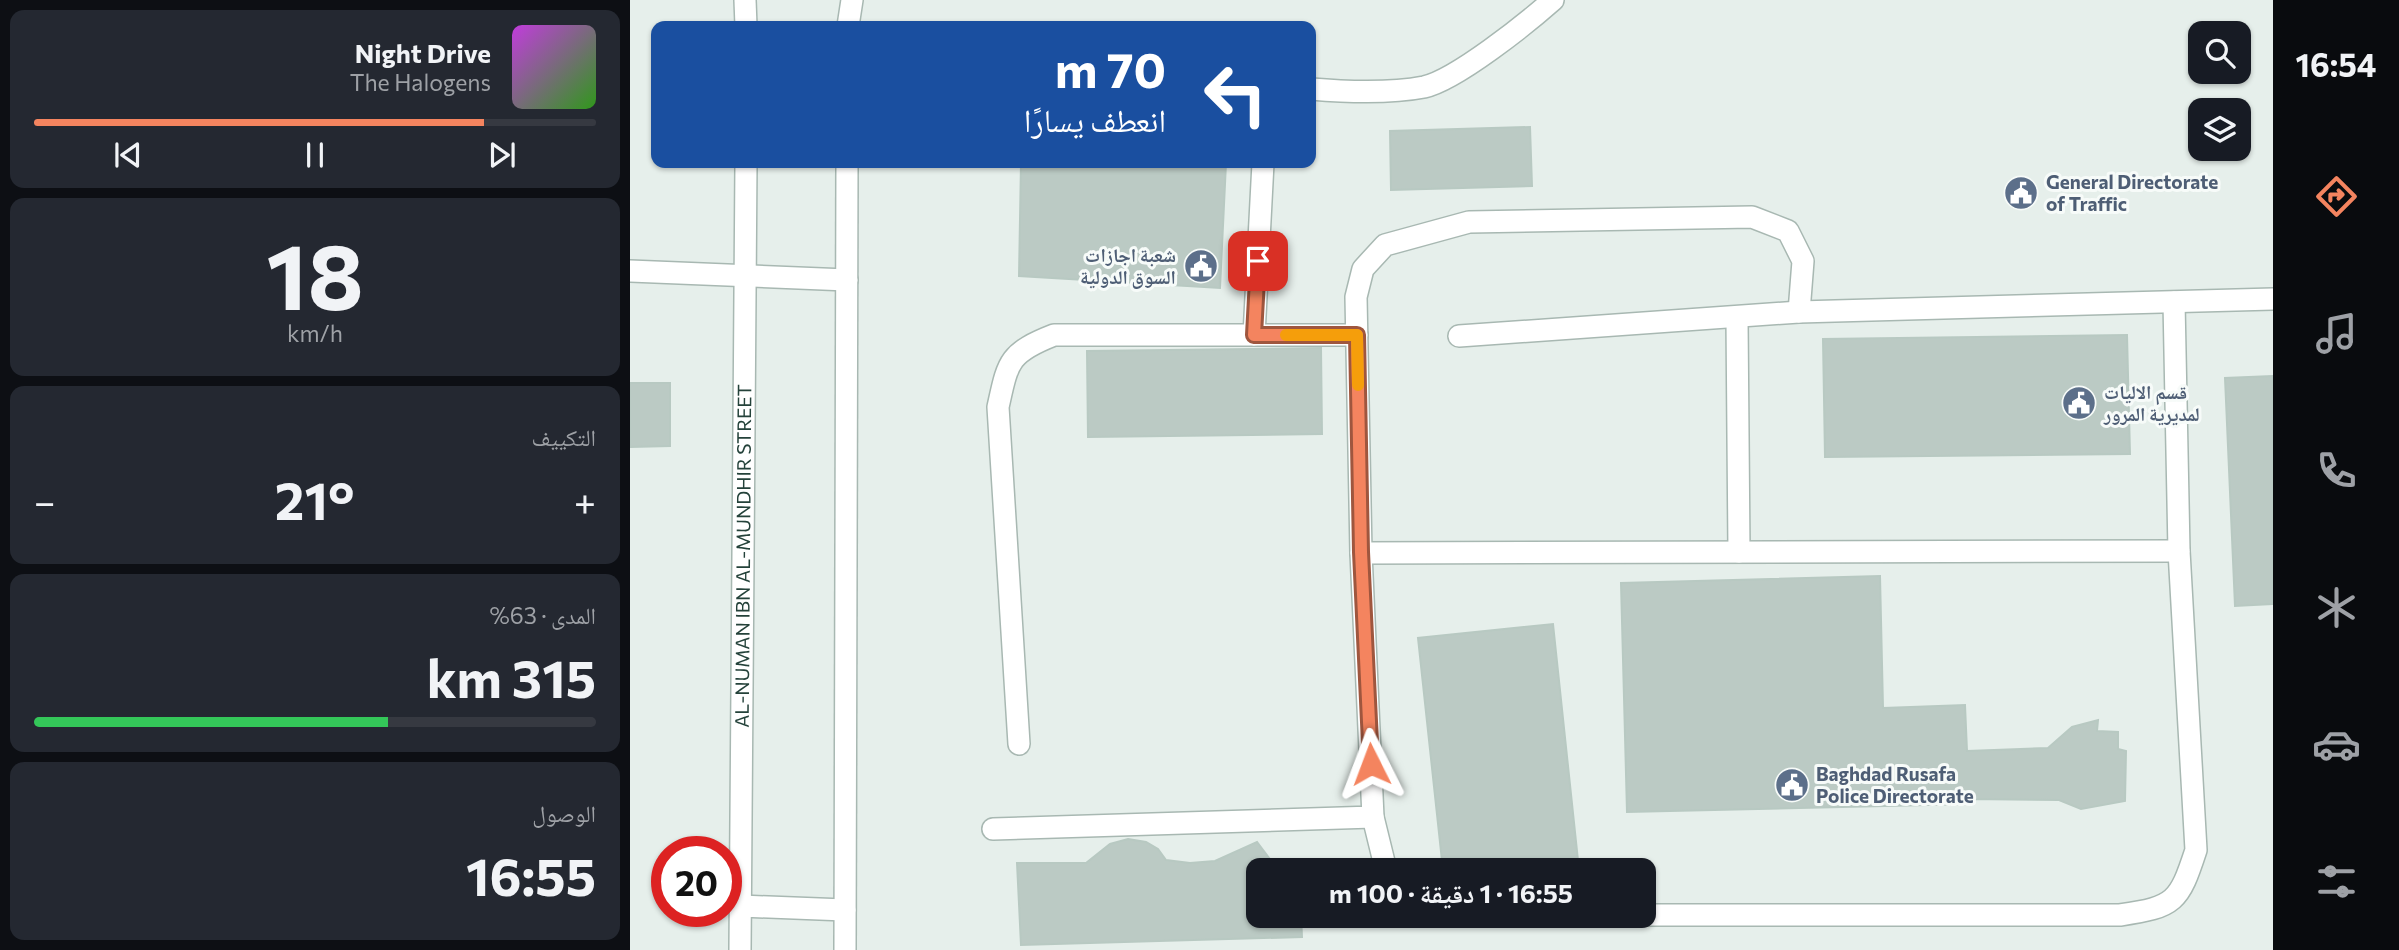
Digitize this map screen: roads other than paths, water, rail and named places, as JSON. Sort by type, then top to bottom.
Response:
[{"type":"street","points":[[746,0],[746,21]]},
{"type":"street","points":[[849,21],[852,0]]},
{"type":"street","points":[[1316,89],[1344,92],[1426,87],[1481,57],[1553,0]]},
{"type":"street","name":"AL-NUMAN IBN AL-MUNDHIR STREET","points":[[742,836],[747,168]]},
{"type":"street","points":[[845,950],[847,168]]},
{"type":"street","points":[[1254,335],[1263,168]]},
{"type":"street","points":[[1384,858],[1373,817],[1361,552],[1356,298],[1363,269],[1385,245],[1469,222],[1752,217],[1788,231],[1803,261],[1799,312]]},
{"type":"street","points":[[630,271],[847,280]]},
{"type":"street","points":[[1459,336],[1737,319],[1799,312],[2273,299]]},
{"type":"street","points":[[1656,915],[2120,915],[2160,909],[2184,886],[2196,850],[2179,551],[2174,302]]},
{"type":"street","points":[[1737,319],[1739,552]]},
{"type":"street","points":[[1019,744],[998,407],[1006,367],[1029,345],[1054,335],[1357,335]]},
{"type":"street","points":[[1361,552],[2179,551]]},
{"type":"street","points":[[993,829],[1373,817]]},
{"type":"street","points":[[742,906],[845,910]]},
{"type":"street","name":"AL-NUMAN IBN AL-MUNDHIR STREET","points":[[740,950],[741,927]]},
{"type":"place","name":"General Directorate of Traffic","points":[[2021,193]]},
{"type":"place","name":"شعبة اجازات السوق الدولية","points":[[1201,266]]},
{"type":"place","name":"قسم الاليات لمديرية المرور","points":[[2079,403]]},
{"type":"place","name":"Baghdad Rusafa Police Directorate","points":[[1792,785]]}]
